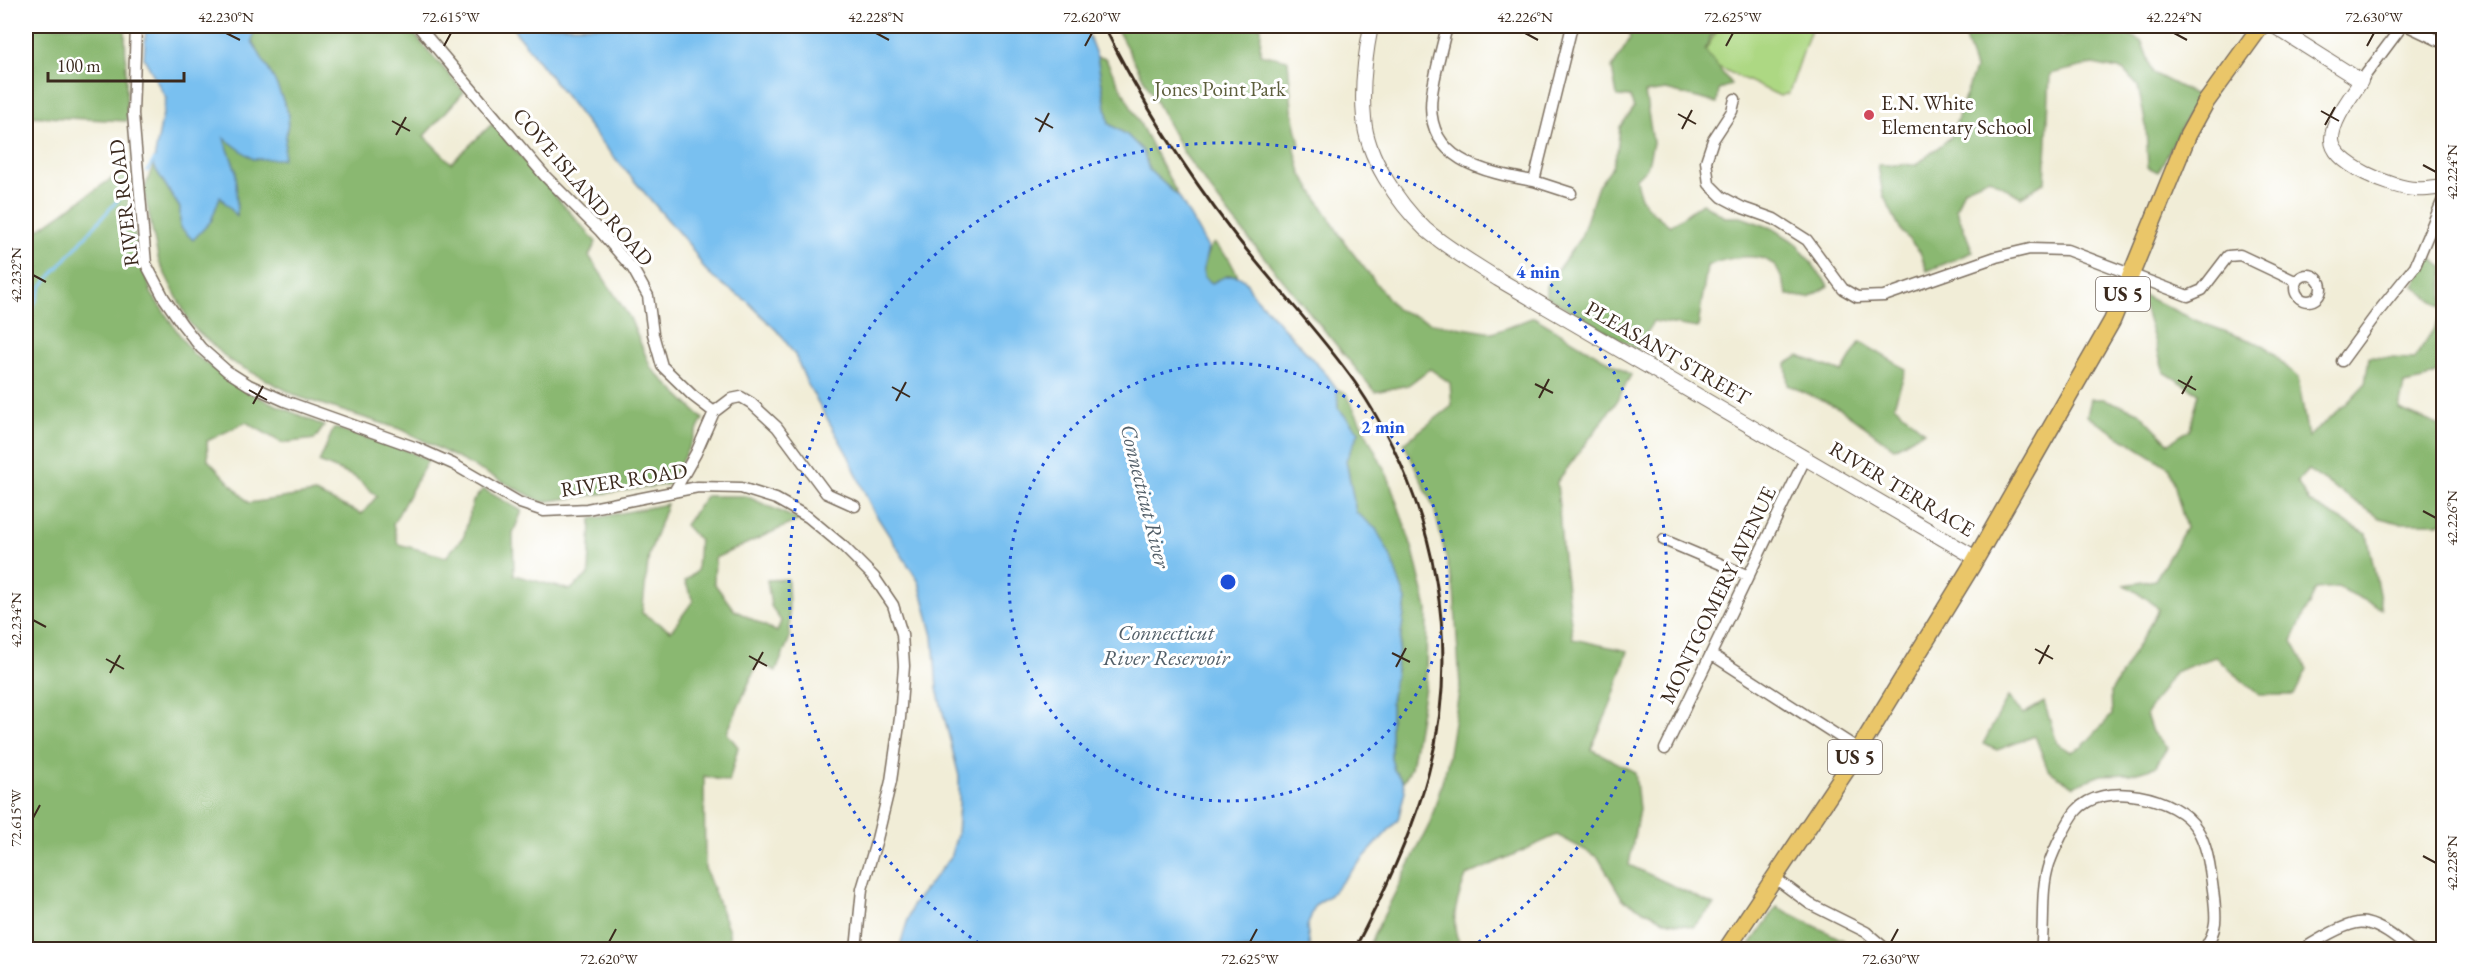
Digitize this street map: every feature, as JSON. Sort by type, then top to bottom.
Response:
[{"type":"main road","name":"US 5","points":[[1726,950],[1860,750],[1976,558],[2112,321],[2188,135],[2206,102],[2261,26]]},
{"type":"street","name":"RIVER ROAD","points":[[136,26],[133,114],[146,264],[164,298],[182,324],[201,348],[227,371],[249,385],[285,401],[427,452],[464,470],[520,503],[544,511],[586,509],[698,487],[741,488],[776,499],[808,517],[844,547],[874,577],[893,605],[902,634],[900,718],[891,781],[862,889],[856,950]]},
{"type":"street","name":"COVE ISLAND ROAD","points":[[418,26],[545,176],[600,231],[633,269],[648,296],[653,334],[662,366],[693,396],[714,412]]},
{"type":"street","name":"PLEASANT STREET","points":[[1371,26],[1364,62],[1364,120],[1376,162],[1403,206],[1427,230],[1498,279],[1806,457]]},
{"type":"street","points":[[1447,26],[1432,96],[1435,132],[1438,138],[1452,152],[1495,174],[1534,181],[1571,193]]},
{"type":"street","points":[[1534,181],[1572,26]]},
{"type":"street","points":[[2274,26],[2361,81]]},
{"type":"street","points":[[2402,26],[2361,81],[2337,123],[2332,140],[2336,154],[2355,167],[2385,182],[2414,189],[2444,187]]},
{"type":"street","points":[[2408,26],[2444,43]]},
{"type":"street","points":[[1735,99],[1732,111],[1713,140],[1706,161],[1709,184],[1722,197],[1743,208],[1774,219],[1807,240],[1843,289],[1857,297],[1884,296],[1996,257],[2030,249],[2067,250],[2188,296],[2202,290],[2228,256],[2240,255],[2296,282]]},
{"type":"street","points":[[2342,361],[2415,266],[2444,197]]},
{"type":"street","points":[[674,492],[700,445],[714,412],[730,399],[741,397],[777,427],[826,494],[855,506]]},
{"type":"street","name":"RIVER TERRACE","points":[[1806,457],[1976,558]]},
{"type":"street","name":"MONTGOMERY AVENUE","points":[[1665,749],[1806,457]]},
{"type":"street","points":[[1664,540],[1749,576]]},
{"type":"street","points":[[1711,654],[1860,750]]},
{"type":"street","points":[[2041,950],[2044,929],[2044,892],[2049,864],[2076,811],[2095,797],[2131,795],[2158,799],[2176,807],[2198,829],[2210,863],[2216,920],[2212,938],[2202,950]]},
{"type":"street","points":[[1776,878],[1810,904],[1866,932],[1887,950]]},
{"type":"street","points":[[2302,950],[2332,931],[2364,922],[2387,932],[2411,950]]},
{"type":"green space","points":[[26,26],[125,26],[127,121],[26,116]]},
{"type":"green space","points":[[255,26],[407,26],[464,92],[424,136],[451,163],[492,124],[596,242],[589,256],[630,318],[651,368],[703,419],[670,484],[542,502],[403,430],[299,397],[230,361],[191,325],[159,262],[144,191],[153,165],[180,208],[180,227],[211,221],[220,196],[237,215],[224,138],[289,115],[275,81],[252,41]]},
{"type":"green space","name":"Jones Point Park","points":[[1115,26],[1261,26],[1260,54],[1288,60],[1292,109],[1300,145],[1294,146],[1301,173],[1345,243],[1396,309],[1432,323],[1493,333],[1534,317],[1631,375],[1615,404],[1557,482],[1562,549],[1573,639],[1628,651],[1610,706],[1591,749],[1635,772],[1639,809],[1629,865],[1714,905],[1693,927],[1666,921],[1623,900],[1598,857],[1557,835],[1466,876],[1455,913],[1455,931],[1463,949],[1367,949],[1430,823],[1447,765],[1460,686],[1454,590],[1434,508],[1404,443],[1452,406],[1450,383],[1430,369],[1408,385],[1375,392],[1231,217],[1185,155]]},
{"type":"green space","points":[[1628,26],[1720,26],[1711,36],[1705,50],[1731,84],[1719,90],[1717,103],[1666,90],[1645,93],[1653,143],[1647,168],[1636,178],[1640,194],[1647,206],[1670,226],[1702,203],[1725,217],[1741,217],[1774,229],[1796,243],[1829,286],[1809,298],[1788,295],[1778,270],[1766,260],[1740,257],[1714,263],[1707,266],[1698,328],[1653,321],[1638,350],[1546,296],[1546,286],[1581,237],[1598,186],[1612,167],[1620,127],[1634,108],[1630,97],[1617,96],[1612,68],[1630,39]]},
{"type":"green space","points":[[1720,26],[1812,26],[1789,93],[1780,96],[1716,66],[1705,50]]},
{"type":"green space","points":[[1958,26],[2032,26],[2061,36],[2099,33],[2110,26],[2115,26],[2142,42],[2153,73],[2198,96],[2158,172],[2148,167],[2146,126],[2138,86],[2123,70],[2093,64],[2050,74],[2045,182],[2021,197],[1989,178],[1964,189],[1956,209],[1973,252],[1927,271],[1920,252],[1902,232],[1883,195],[1878,165],[1916,165],[1951,137],[1975,69],[1964,35]]},
{"type":"green space","points":[[1097,57],[1105,58],[1179,197],[1149,170],[1143,151],[1127,135],[1109,124]]},
{"type":"green space","points":[[128,167],[128,210],[151,293],[192,353],[247,392],[324,426],[315,439],[282,443],[246,422],[207,441],[208,460],[249,503],[315,493],[362,514],[377,496],[355,477],[319,462],[334,428],[406,450],[428,460],[393,524],[398,544],[446,557],[464,536],[473,501],[483,489],[522,511],[513,533],[514,575],[570,590],[589,574],[591,519],[667,504],[649,555],[642,613],[671,631],[693,601],[685,581],[697,571],[699,540],[685,525],[706,496],[746,496],[799,520],[715,558],[714,583],[734,610],[777,632],[781,621],[771,606],[767,580],[788,579],[790,637],[776,671],[758,662],[727,733],[738,747],[729,782],[704,776],[705,868],[729,931],[730,949],[26,949],[26,237]]},
{"type":"green space","points":[[1214,243],[1229,259],[1238,276],[1229,275],[1212,284],[1204,277],[1204,263]]},
{"type":"green space","points":[[2430,257],[2443,267],[2443,309],[2414,286]]},
{"type":"green space","points":[[2140,294],[2197,321],[2265,346],[2298,378],[2308,437],[2365,384],[2369,357],[2414,359],[2443,315],[2443,369],[2423,380],[2404,384],[2399,409],[2443,427],[2443,523],[2399,523],[2380,518],[2308,470],[2297,482],[2309,502],[2367,534],[2382,609],[2338,587],[2316,589],[2292,641],[2307,669],[2294,695],[2259,695],[2215,657],[2174,672],[2146,714],[2152,732],[2167,748],[2155,767],[2130,774],[2101,775],[2073,786],[2048,770],[2035,736],[1997,750],[1983,744],[2008,697],[2023,714],[2044,702],[2057,743],[2071,752],[2082,747],[2112,715],[2111,692],[2159,609],[2125,585],[2155,580],[2186,528],[2170,468],[2087,416],[2091,399],[2104,399],[2139,412],[2169,443],[2190,429],[2199,393],[2164,372]]},
{"type":"green space","points":[[1860,342],[1906,369],[1894,405],[1924,431],[1894,448],[1841,409],[1788,385],[1786,364],[1799,356],[1842,372]]},
{"type":"green space","points":[[1337,389],[1346,393],[1389,479],[1413,550],[1427,609],[1426,681],[1411,768],[1403,782],[1394,770],[1391,758],[1391,703],[1406,600],[1376,529],[1356,513],[1346,460],[1359,432],[1338,408]]},
{"type":"green space","points":[[1777,907],[1845,941],[1841,949],[1747,949]]},
{"type":"water","points":[[146,26],[255,26],[252,41],[275,81],[289,115],[283,159],[253,159],[224,138],[236,171],[237,216],[220,197],[211,221],[193,240],[180,227],[180,208],[153,165],[166,98],[144,58]]},
{"type":"water","name":"Connecticut River Reservoir","points":[[511,26],[1085,26],[1097,57],[1109,124],[1127,135],[1143,151],[1149,170],[1179,197],[1208,248],[1203,269],[1204,277],[1212,283],[1231,276],[1240,277],[1245,281],[1252,293],[1337,389],[1338,408],[1359,432],[1346,460],[1356,512],[1376,529],[1390,555],[1406,600],[1391,703],[1391,758],[1394,770],[1403,782],[1405,791],[1398,820],[1329,896],[1315,905],[1307,927],[1310,949],[899,949],[912,906],[950,858],[957,835],[959,802],[959,776],[937,689],[933,636],[919,582],[872,509],[849,457],[807,383],[795,355],[781,335],[747,301],[713,278],[703,267],[691,247],[602,143]]},
{"type":"waterway","points":[[147,171],[154,160]]},
{"type":"waterway","points":[[26,326],[41,287],[130,186]]},
{"type":"waterway","points":[[26,396],[30,395],[26,428]]},
{"type":"railway","points":[[1104,26],[1148,107],[1198,184],[1249,253],[1327,345],[1356,384],[1384,430],[1407,478],[1424,529],[1436,580],[1442,633],[1442,686],[1436,739],[1423,792],[1409,833],[1354,950]]},
{"type":"place","name":"E.N. White Elementary School","points":[[1869,115]]},
{"type":"water label","name":"Connecticut River","points":[[1146,496]]}]
